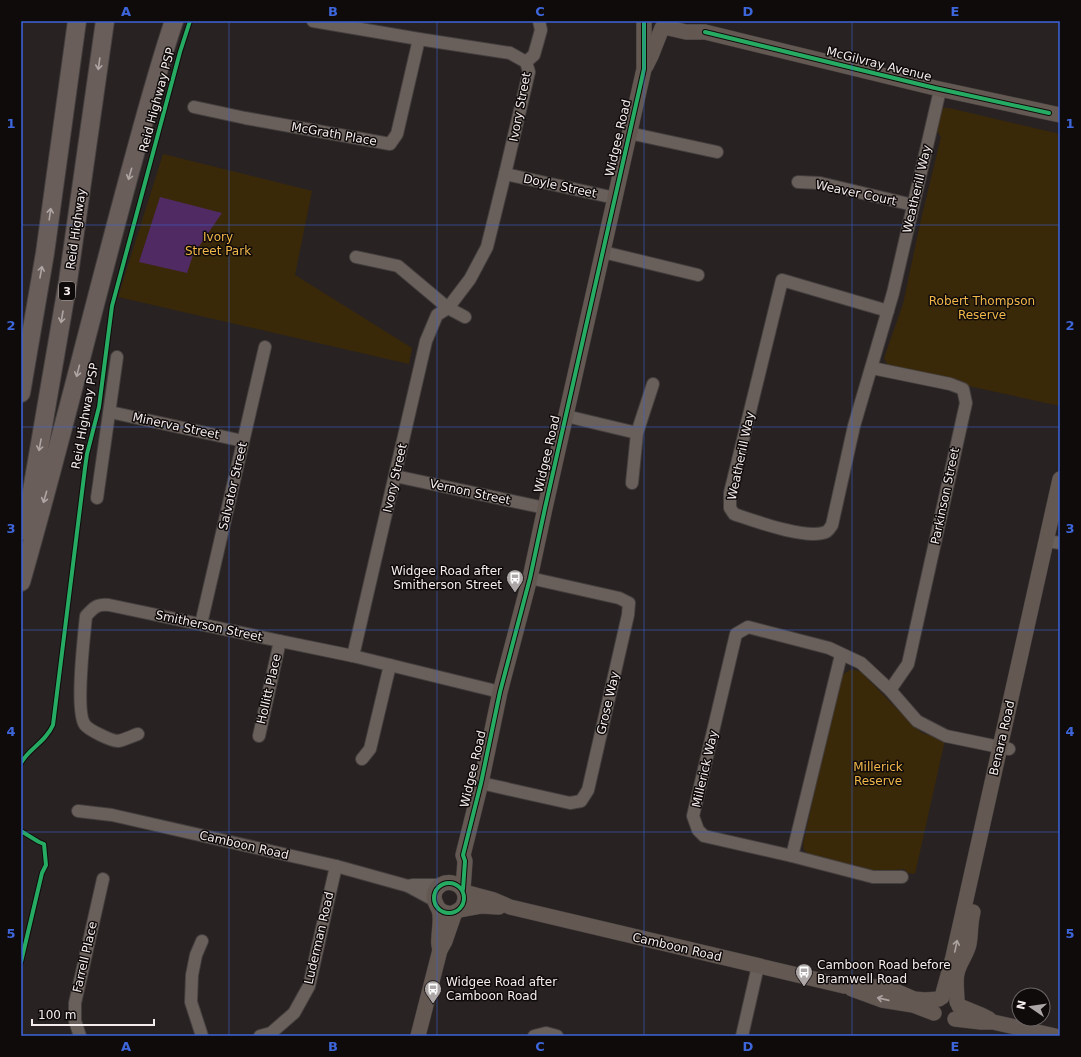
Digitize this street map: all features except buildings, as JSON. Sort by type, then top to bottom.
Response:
[{"type":"highway","points":[[21,393],[45,252],[76,21]]},
{"type":"highway","name":"Reid Highway","points":[[21,555],[68,282],[105,21]]},
{"type":"highway","points":[[162,56],[168,21]]},
{"type":"highway","points":[[21,582],[50,479],[104,265],[162,56],[174,21]]},
{"type":"main road","name":"McGilvray Avenue","points":[[644,21],[652,27],[665,25],[686,32],[705,32],[940,90],[1060,116]]},
{"type":"main road","name":"Widgee Road","points":[[443,884],[463,855],[481,783],[500,692],[530,578],[644,69],[644,21]]},
{"type":"main road","name":"McGilvray Avenue","points":[[690,21],[702,27],[705,32]]},
{"type":"main road","name":"Widgee Road","points":[[644,69],[652,56],[665,25]]},
{"type":"main road","name":"Benara Road","points":[[1054,542],[1060,479]]},
{"type":"main road","name":"Benara Road","points":[[938,1003],[954,957],[1060,519]]},
{"type":"main road","name":"Benara Road","points":[[957,1009],[957,972],[969,945],[970,923],[1004,748]]},
{"type":"main road","name":"Widgee Road","points":[[463,855],[465,861],[463,890]]},
{"type":"main road","points":[[418,1036],[440,950],[457,911],[463,905],[465,898],[463,890],[455,883],[443,884],[435,891],[440,921],[438,939],[440,950]]},
{"type":"main road","name":"Camboon Road","points":[[463,890],[510,907],[844,986],[882,1000],[913,1005],[938,1003]]},
{"type":"main road","points":[[436,904],[447,913],[457,911]]},
{"type":"main road","name":"Camboon Road","points":[[457,911],[481,906],[510,907]]},
{"type":"main road","points":[[957,1009],[950,1021],[942,1021],[936,1017],[938,1003],[950,997],[957,1009],[981,1022],[993,1022],[1055,1036]]},
{"type":"street","name":"Ivory Street","points":[[313,21],[418,39],[510,52],[526,62],[529,72],[506,174],[487,247],[470,278],[448,308],[438,315],[426,341],[353,656]]},
{"type":"street","points":[[526,62],[534,55],[541,30],[539,21]]},
{"type":"street","name":"McGrath Place","points":[[194,107],[245,118],[390,144],[397,134],[418,39]]},
{"type":"street","name":"Weatherill Way","points":[[888,311],[782,280],[730,493],[730,508],[734,514],[785,530],[816,534],[827,532],[832,526],[854,426],[888,311],[940,90]]},
{"type":"street","points":[[629,133],[717,152]]},
{"type":"street","name":"Doyle Street","points":[[506,174],[615,198]]},
{"type":"street","name":"Weaver Court","points":[[798,182],[820,183],[913,205]]},
{"type":"street","points":[[603,252],[698,275]]},
{"type":"street","points":[[356,257],[398,266],[448,308],[465,317]]},
{"type":"street","name":"Salvator Street","points":[[201,624],[265,347]]},
{"type":"street","points":[[97,498],[117,356]]},
{"type":"street","name":"Parkinson Street","points":[[872,368],[950,384],[964,389],[966,403],[908,664],[890,690]]},
{"type":"street","points":[[632,483],[637,433],[653,384]]},
{"type":"street","name":"Minerva Street","points":[[110,412],[243,441]]},
{"type":"street","points":[[566,416],[637,433]]},
{"type":"street","name":"Vernon Street","points":[[395,476],[545,508]]},
{"type":"street","name":"Grose Way","points":[[481,783],[570,803],[581,801],[588,790],[628,615],[629,603],[619,598],[530,578]]},
{"type":"street","name":"Smitherson Street","points":[[138,734],[117,741],[104,737],[85,726],[81,716],[80,701],[86,616],[92,609],[100,604],[109,604],[280,642],[353,656],[500,692]]},
{"type":"street","name":"Millerick Way","points":[[902,877],[873,876],[704,836],[698,830],[693,816],[736,634],[748,627],[829,648],[841,655],[861,663],[890,690],[917,721],[946,736],[1004,748]]},
{"type":"street","name":"Hollitt Place","points":[[259,736],[280,642]]},
{"type":"street","points":[[792,856],[841,655]]},
{"type":"street","points":[[362,760],[370,749],[390,665]]},
{"type":"street","name":"Camboon Road","points":[[78,811],[112,815],[336,866],[408,886],[436,904]]},
{"type":"street","name":"Luderman Road","points":[[268,1035],[294,1013],[310,986],[336,866]]},
{"type":"street","name":"Farrell Place","points":[[80,1036],[75,1021],[75,1003],[103,878]]},
{"type":"street","name":"Camboon Road","points":[[408,886],[413,884],[443,884]]},
{"type":"street","points":[[202,941],[196,954],[192,975],[191,1002],[202,1036]]},
{"type":"street","points":[[742,1036],[758,966]]},
{"type":"street","points":[[534,1036],[546,1033],[557,1036]]},
{"type":"green space","name":"Robert Thompson Reserve","points":[[942,108],[949,108],[1060,134],[1060,406],[890,369],[884,358],[903,304],[941,137],[935,128],[938,114]]},
{"type":"green space","name":"Ivory Street Park","points":[[163,154],[312,191],[295,275],[412,348],[409,364],[118,297]]},
{"type":"green space","name":"Millerick Reserve","points":[[852,669],[861,672],[922,733],[945,740],[915,874],[908,873],[904,869],[874,872],[811,856],[804,850],[803,844],[839,680],[845,673]]},
{"type":"shaded area","points":[[160,197],[222,213],[193,255],[187,273],[139,262]]},
{"type":"cycle path","name":"Reid Highway PSP","points":[[21,763],[28,753],[46,736],[53,725],[85,468],[99,407],[112,306],[180,52],[190,21]]},
{"type":"cycle path","points":[[463,889],[465,861],[463,855],[481,783],[500,692],[530,578],[644,69],[644,21]]},
{"type":"cycle path","points":[[705,32],[935,88],[1049,113]]},
{"type":"cycle path","points":[[21,831],[44,844],[46,865],[42,873],[21,962]]},
{"type":"cycle path","points":[[449,883],[460,887],[464,898],[460,909],[449,913],[438,909],[434,898],[438,887],[449,883]]},
{"type":"place","name":"Widgee Road after Smitherson Street","points":[[515,593]]},
{"type":"place","name":"Camboon Road before Bramwell Road","points":[[804,987]]},
{"type":"place","name":"Widgee Road after Camboon Road","points":[[433,1004]]}]
